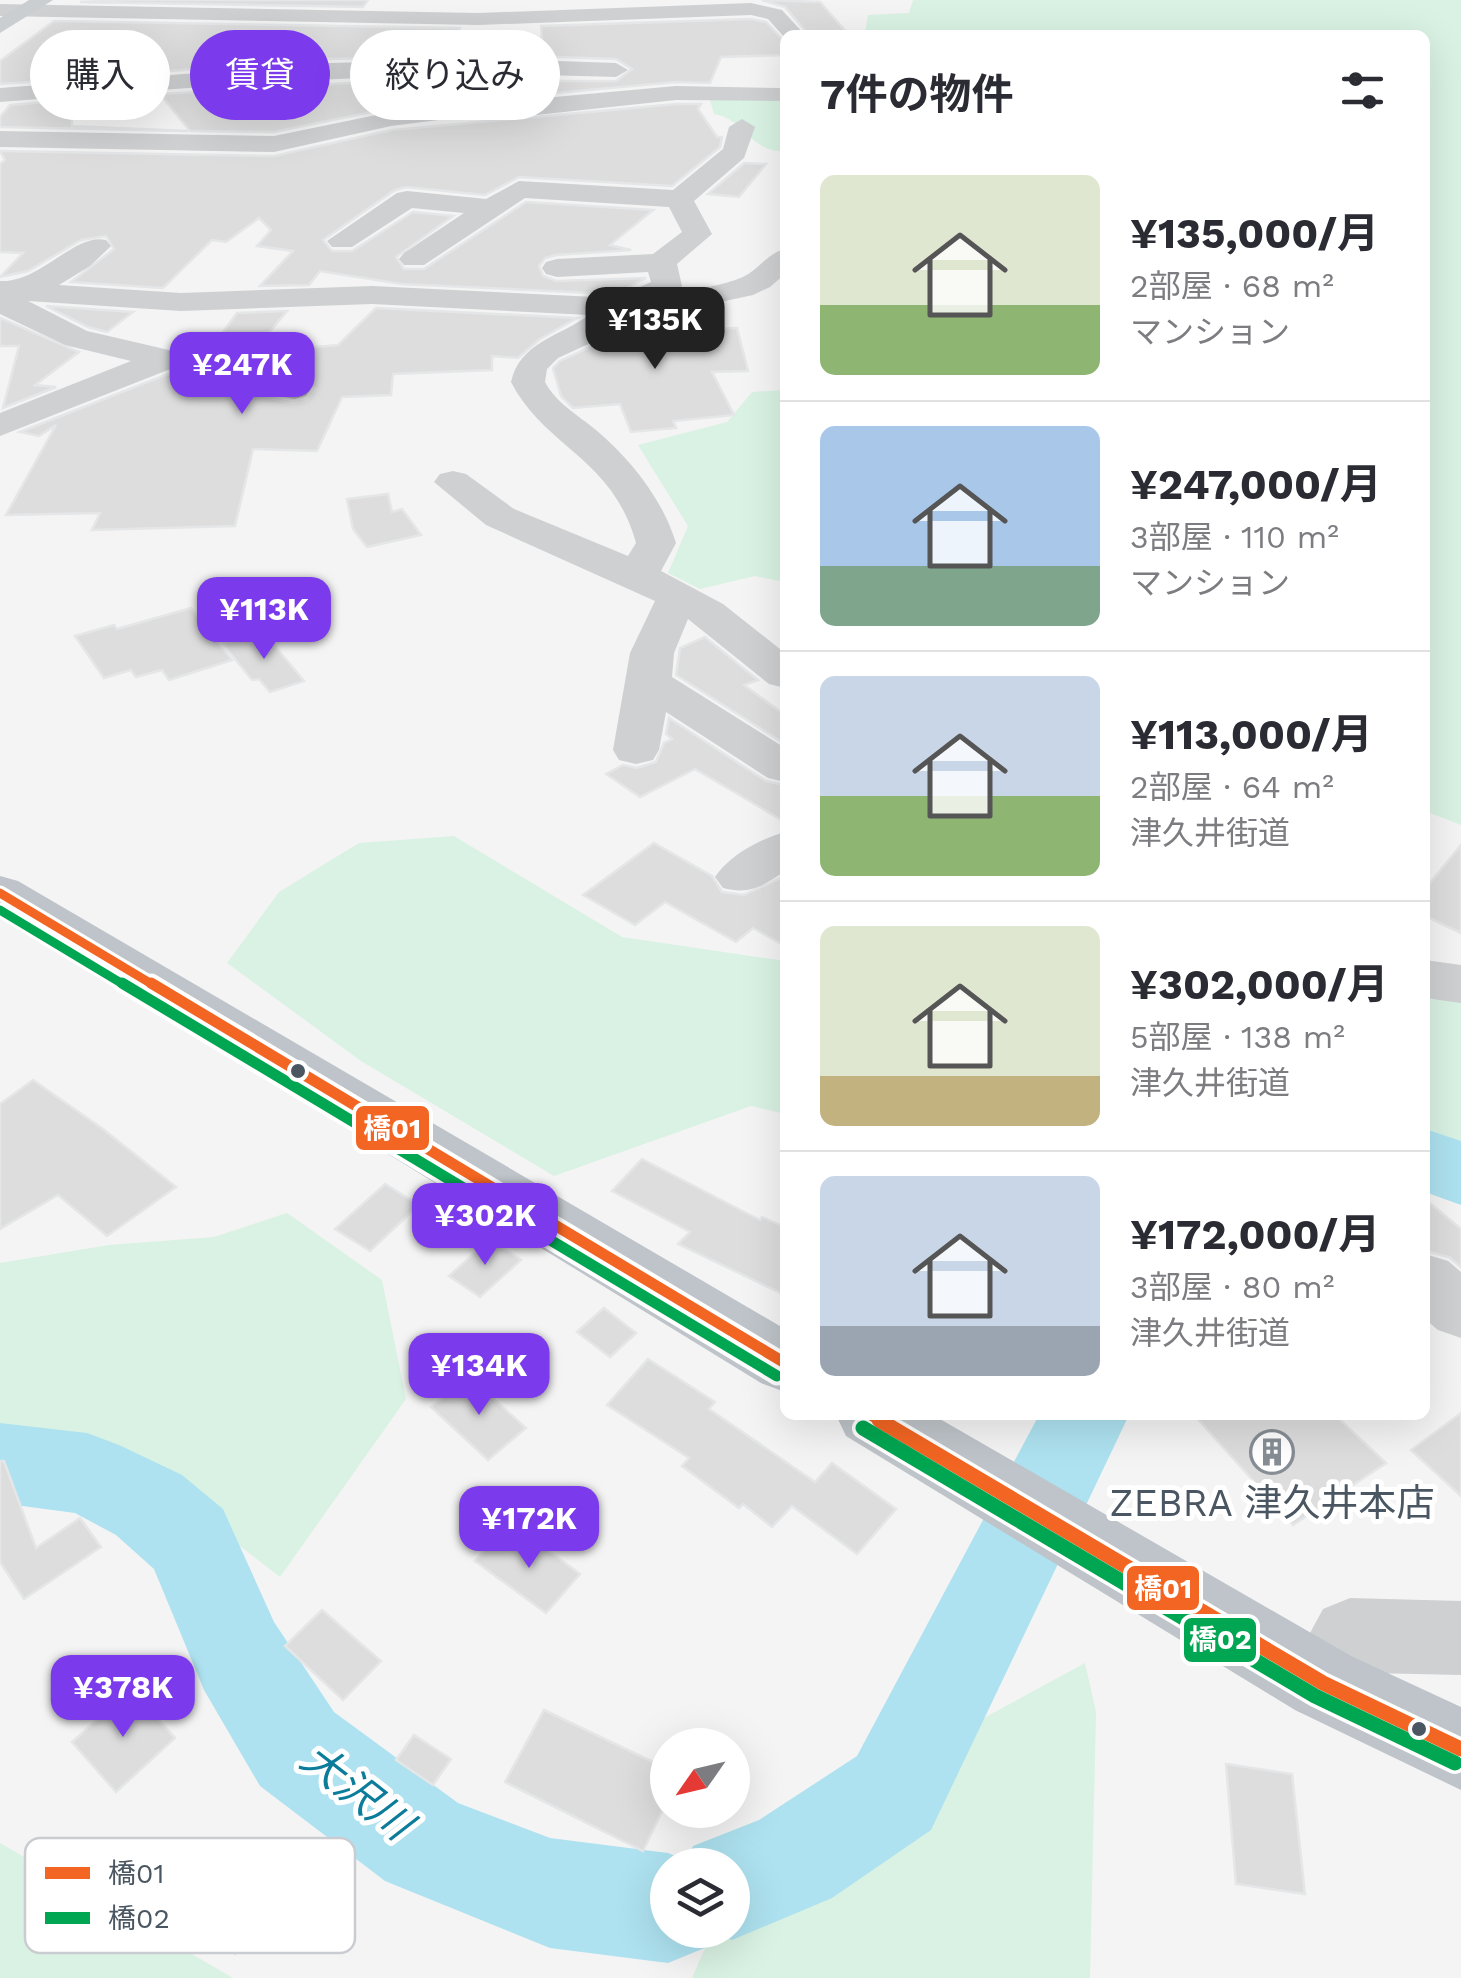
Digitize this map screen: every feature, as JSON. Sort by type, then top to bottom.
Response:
[{"type":"highway","points":[[0,893],[780,1361]]},
{"type":"highway","points":[[879,1420],[1322,1684],[1461,1749]]},
{"type":"main road","points":[[0,26],[34,6]]},
{"type":"street","points":[[160,14],[178,0]]},
{"type":"street","points":[[0,10],[34,6],[160,14],[289,7],[478,19],[638,7],[752,4],[775,14],[789,30]]},
{"type":"street","points":[[330,69],[373,54],[433,43],[463,32],[478,19]]},
{"type":"street","points":[[560,67],[640,68]]},
{"type":"street","points":[[674,69],[708,70]]},
{"type":"street","points":[[0,95],[190,80]]},
{"type":"street","points":[[560,114],[690,92],[780,91]]},
{"type":"street","points":[[0,139],[274,144],[386,120]]},
{"type":"street","points":[[414,259],[518,189],[547,178],[678,199],[735,152],[742,127]]},
{"type":"street","points":[[556,268],[661,262],[698,234],[678,199]]},
{"type":"street","points":[[307,236],[352,243],[407,200],[493,208]]},
{"type":"street","points":[[8,296],[80,262],[96,246]]},
{"type":"street","points":[[638,575],[656,544],[642,505],[592,444],[539,401],[528,382],[531,367],[546,350],[584,334],[618,309],[666,286],[661,262]]},
{"type":"street","points":[[8,296],[206,302],[390,296],[646,309],[725,294],[758,282],[780,267]]},
{"type":"street","points":[[8,296],[18,308],[76,338],[294,389]]},
{"type":"street","points":[[0,425],[162,360]]},
{"type":"street","points":[[453,482],[500,517],[638,575],[708,613],[780,671]]},
{"type":"street","points":[[636,750],[652,652],[678,596]]},
{"type":"street","points":[[649,682],[780,765]]},
{"type":"street","points":[[740,877],[780,851]]},
{"type":"street","points":[[1430,980],[1461,984]]},
{"type":"street","points":[[1430,1284],[1461,1311]]},
{"type":"street","points":[[1322,1684],[1350,1635],[1461,1638]]},
{"type":"green space","points":[[913,0],[1461,0],[1461,825],[1430,813],[1430,30],[865,30],[868,15],[909,13]]},
{"type":"green space","points":[[780,95],[780,151],[764,147],[725,117],[714,114],[710,100]]},
{"type":"green space","points":[[780,390],[780,581],[755,576],[700,589],[668,573],[688,526],[638,445],[727,422],[752,392]]},
{"type":"green space","points":[[454,836],[622,937],[780,960],[780,1113],[751,1106],[554,1176],[361,1061],[227,963],[279,892],[359,843]]},
{"type":"green space","points":[[1430,999],[1461,1000],[1461,1171],[1430,1153]]},
{"type":"green space","points":[[287,1213],[382,1280],[406,1399],[280,1577],[105,1442],[0,1435],[0,1263],[109,1245],[214,1237]]},
{"type":"green space","points":[[1085,1663],[1096,1712],[1090,1978],[692,1978],[705,1948],[750,1948],[750,1891],[982,1719]]},
{"type":"green space","points":[[0,1843],[25,1857],[25,1953],[190,1953],[233,1978],[0,1978]]},
{"type":"building","points":[[368,0],[363,7],[80,2]]},
{"type":"building","points":[[762,0],[820,2],[845,30],[805,30],[785,7]]},
{"type":"building","points":[[751,19],[766,22],[780,37],[780,55],[721,57],[710,83],[676,82],[560,93],[560,81],[616,81],[632,69],[616,59],[560,57],[560,30],[541,30],[541,26]]},
{"type":"building","points":[[54,21],[460,28],[350,30],[350,58],[330,59],[330,30],[190,30],[190,70],[170,71],[170,30],[42,30]]},
{"type":"building","points":[[30,39],[30,82],[0,84],[0,61]]},
{"type":"building","points":[[350,83],[350,116],[274,132],[190,131],[170,106],[170,93],[190,92],[190,120],[330,120],[330,84]]},
{"type":"building","points":[[30,103],[30,120],[72,120],[72,126],[188,131],[0,127],[0,117],[10,105]]},
{"type":"building","points":[[701,104],[698,109],[717,137],[722,137],[720,147],[672,186],[519,177],[485,195],[406,187],[395,190],[323,240],[332,251],[352,251],[413,212],[453,216],[396,257],[404,269],[424,269],[526,202],[653,210],[610,245],[631,250],[556,255],[545,258],[539,266],[543,276],[556,281],[646,278],[615,294],[402,284],[320,271],[309,285],[260,286],[293,251],[257,246],[271,230],[259,218],[226,242],[212,240],[163,288],[71,282],[114,249],[106,236],[81,240],[28,271],[0,277],[23,253],[0,252],[0,164],[5,160],[0,151],[274,156],[392,130],[501,120],[560,120],[560,115]]},
{"type":"building","points":[[744,163],[766,164],[739,197],[708,194]]},
{"type":"building","points":[[46,306],[133,312],[107,332]]},
{"type":"building","points":[[376,308],[577,318],[540,339],[518,358],[492,356],[492,370],[393,374],[391,395],[342,397],[317,451],[253,449],[235,526],[92,530],[100,513],[6,515],[56,425],[39,436],[20,432],[168,374],[293,403],[307,400],[315,389],[307,378],[206,355],[237,313],[287,311],[252,353],[338,345]]},
{"type":"building","points":[[703,310],[695,343],[711,329],[737,328],[748,371],[712,372],[734,415],[673,421],[676,428],[631,432],[620,404],[573,408],[561,396],[553,368],[560,361],[597,344],[628,321],[647,322]]},
{"type":"building","points":[[0,318],[79,352],[35,385],[56,387],[3,408],[19,346],[0,346]]},
{"type":"building","points":[[388,494],[392,512],[402,509],[421,535],[367,547],[353,529],[347,499]]},
{"type":"building","points":[[191,608],[232,660],[169,680],[162,670],[136,677],[131,670],[104,678],[75,636],[114,625],[117,629]]},
{"type":"building","points":[[263,632],[304,681],[270,692],[259,679],[252,680],[223,644]]},
{"type":"building","points":[[705,637],[758,680],[744,685],[780,711],[780,741],[676,675],[680,648]]},
{"type":"building","points":[[669,718],[766,781],[780,784],[780,819],[695,769],[640,797],[606,774],[623,765],[637,768],[656,762],[664,743],[672,739],[666,734]]},
{"type":"building","points":[[654,843],[712,876],[722,892],[744,895],[780,878],[780,943],[753,928],[736,942],[665,902],[635,925],[583,895]]},
{"type":"building","points":[[1461,845],[1461,933],[1430,918],[1430,883]]},
{"type":"building","points":[[33,1080],[176,1187],[107,1236],[58,1195],[0,1229],[0,1104]]},
{"type":"building","points":[[642,1159],[760,1220],[762,1217],[780,1225],[780,1293],[678,1244],[690,1232],[612,1191]]},
{"type":"building","points":[[385,1184],[419,1205],[370,1251],[335,1229]]},
{"type":"building","points":[[1430,1203],[1461,1229],[1461,1267],[1449,1257],[1430,1252]]},
{"type":"building","points":[[490,1239],[521,1260],[480,1297],[449,1276]]},
{"type":"building","points":[[604,1308],[636,1333],[610,1357],[577,1332]]},
{"type":"building","points":[[648,1359],[715,1402],[709,1409],[815,1482],[832,1463],[896,1509],[857,1554],[792,1506],[772,1527],[743,1504],[739,1508],[682,1466],[689,1458],[607,1405]]},
{"type":"building","points":[[469,1377],[526,1428],[488,1460],[431,1407]]},
{"type":"building","points":[[1461,1413],[1461,1496],[1411,1450]]},
{"type":"building","name":"ZEBRA 津久井本店","points":[[1198,1420],[1340,1420],[1386,1463],[1293,1525]]},
{"type":"building","points":[[0,1461],[4,1461],[36,1548],[80,1518],[101,1547],[24,1599],[0,1562]]},
{"type":"building","points":[[527,1535],[580,1574],[546,1613],[475,1561],[497,1537],[514,1549]]},
{"type":"building","points":[[322,1610],[381,1661],[343,1700],[285,1646]]},
{"type":"building","points":[[131,1689],[175,1738],[116,1792],[72,1742]]},
{"type":"building","points":[[544,1710],[650,1760],[650,1828],[654,1828],[643,1851],[505,1782]]},
{"type":"building","points":[[414,1735],[451,1759],[433,1785],[396,1760]]},
{"type":"building","points":[[1226,1764],[1292,1774],[1305,1894],[1236,1884]]},
{"type":"waterway","name":"大沢川","points":[[1430,1160],[1461,1175]]},
{"type":"waterway","name":"大沢川","points":[[750,1878],[794,1860],[894,1793],[1082,1420]]},
{"type":"waterway","name":"大沢川","points":[[0,1463],[87,1474],[149,1505],[190,1540],[239,1656],[297,1749],[423,1843],[550,1893],[650,1906]]},
{"type":"transit line","name":"橋01","points":[[0,893],[780,1360]]},
{"type":"transit line","name":"橋02","points":[[0,910],[777,1376]]},
{"type":"transit line","name":"橋01","points":[[879,1420],[1323,1683],[1461,1749]]},
{"type":"transit line","name":"橋02","points":[[863,1428],[1315,1696],[1455,1763]]},
{"type":"place","name":"ZEBRA 津久井本店","points":[[1272,1452]]}]
